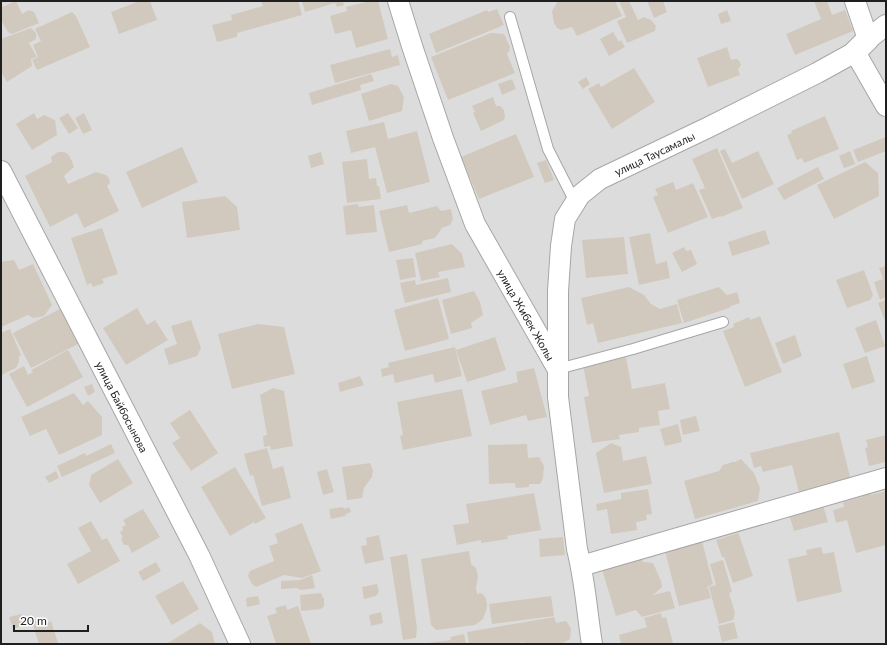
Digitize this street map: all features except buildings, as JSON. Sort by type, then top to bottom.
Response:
[{"type":"street","name":"улица Жибек Жолы","points":[[398,1],[443,138],[475,224],[558,369],[558,397],[577,549],[581,566],[592,644]]},
{"type":"street","points":[[855,1],[862,45],[886,106]]},
{"type":"street","name":"улица Таусамалы","points":[[558,369],[558,291],[561,246],[565,219],[580,195],[600,179],[817,73],[862,45],[886,25]]},
{"type":"street","name":"улица Байбосынова","points":[[1,171],[199,555],[240,644]]},
{"type":"street","points":[[581,566],[886,478]]},
{"type":"lane","points":[[510,17],[548,148],[575,202]]},
{"type":"lane","points":[[558,369],[633,349],[723,322]]},
{"type":"shaded area","points":[[1,1],[886,1],[886,644],[1,644]]}]
